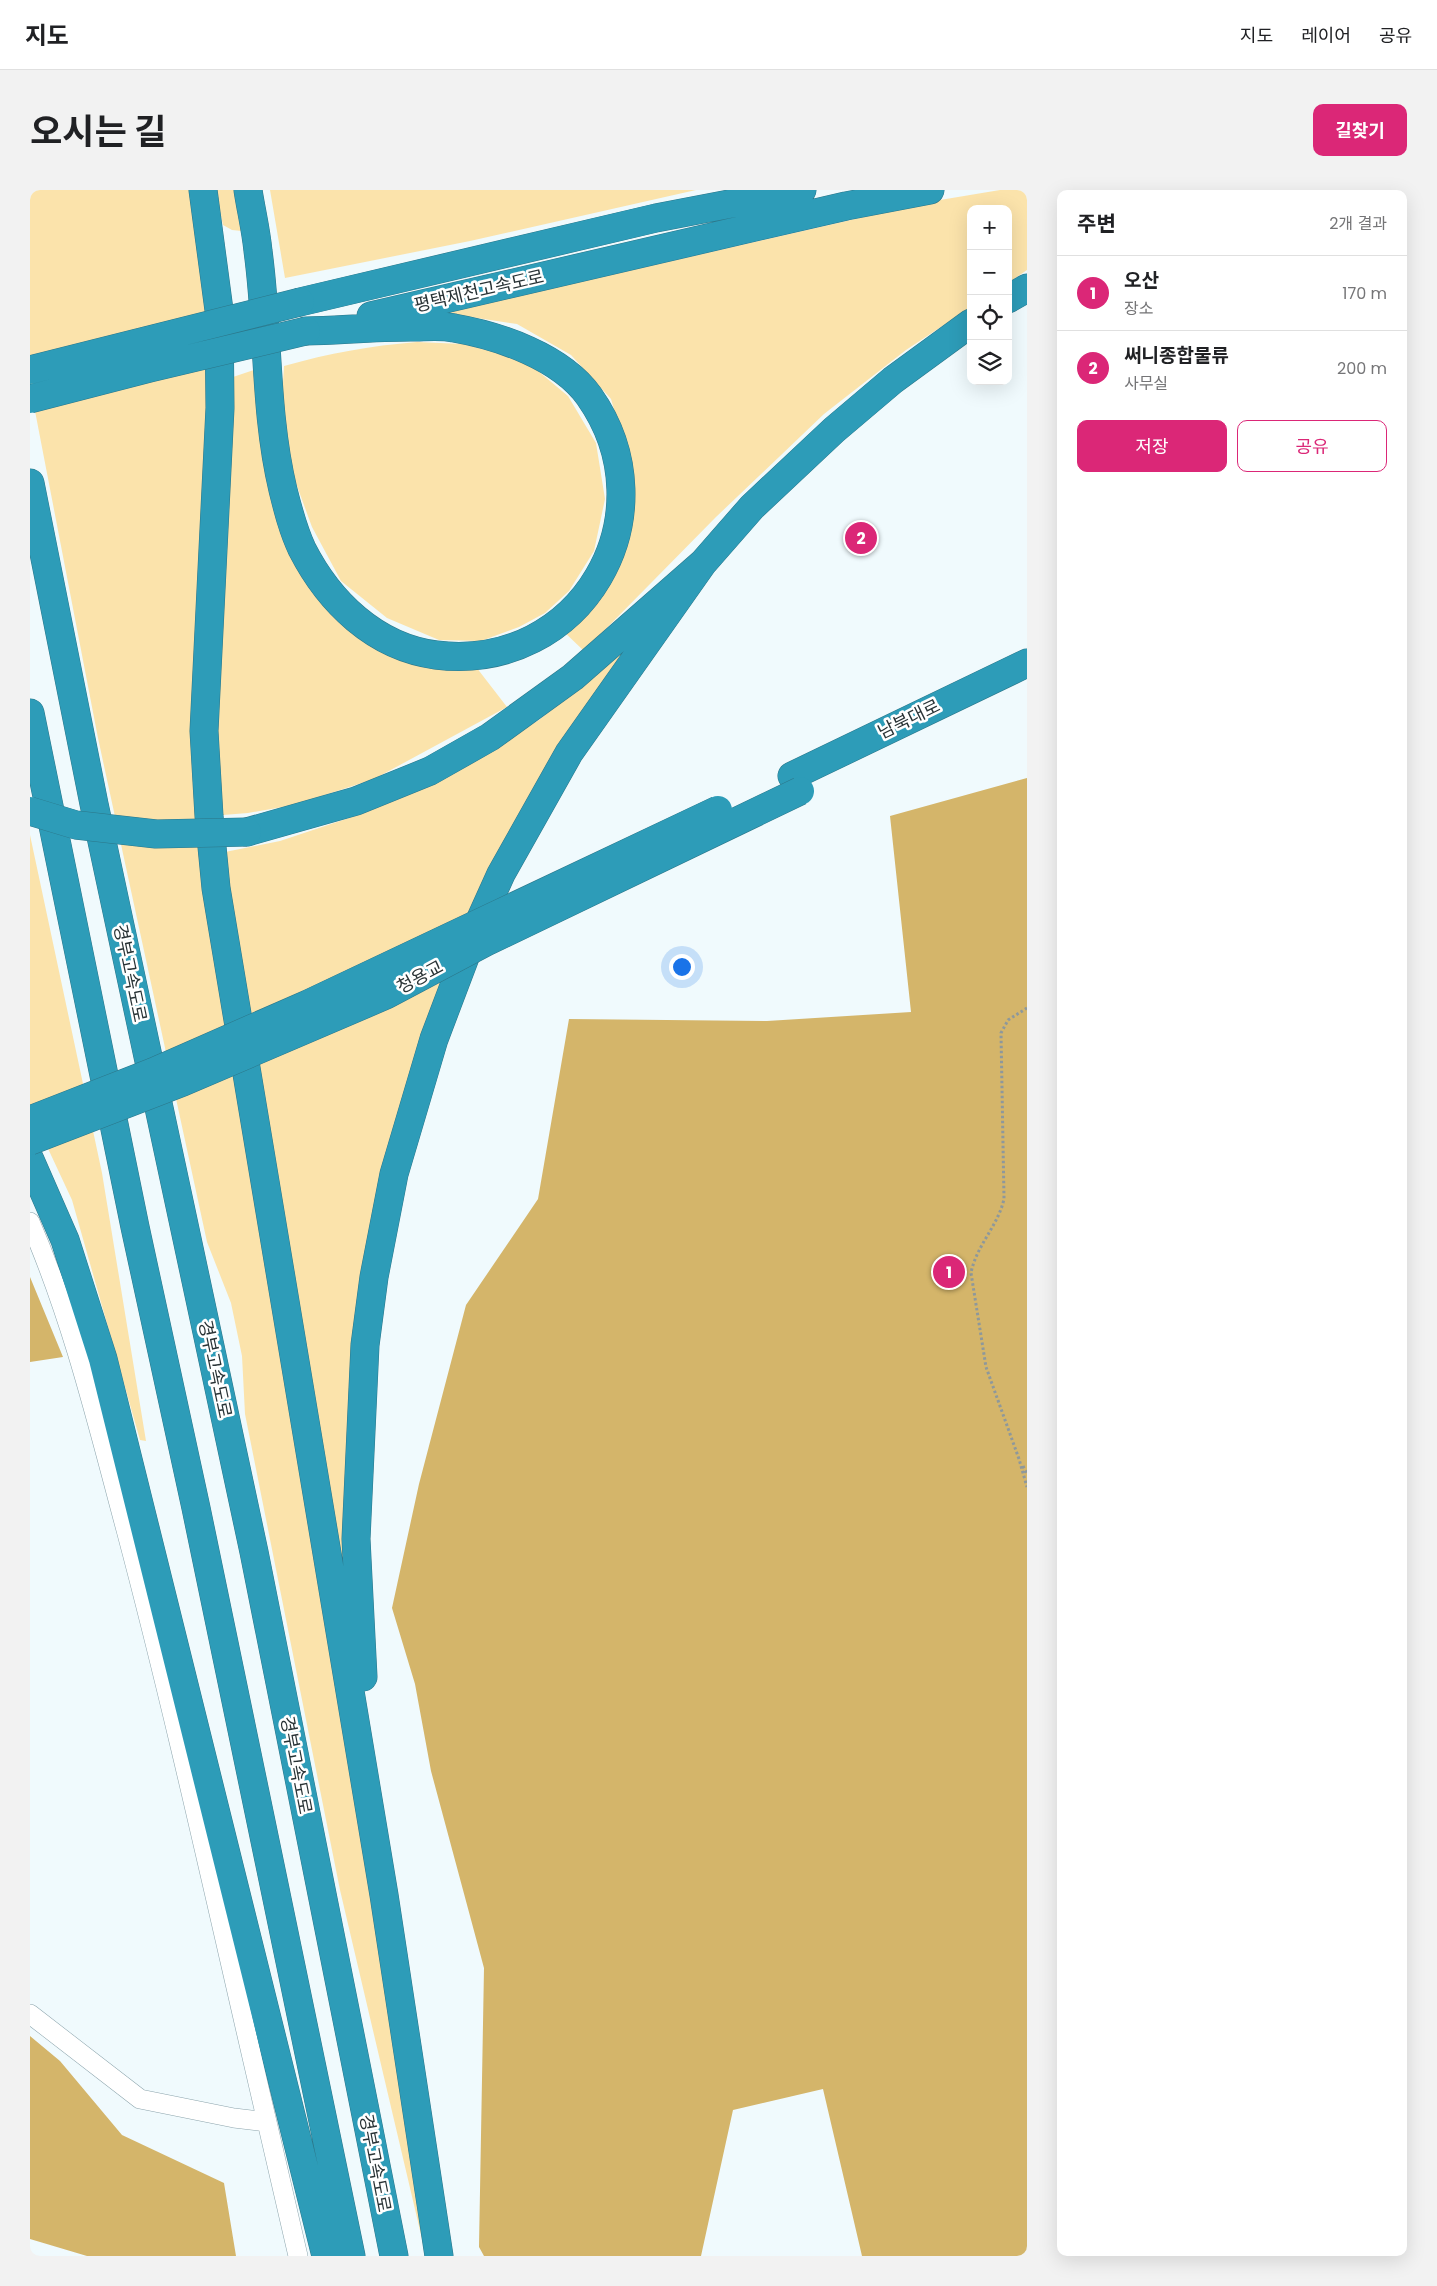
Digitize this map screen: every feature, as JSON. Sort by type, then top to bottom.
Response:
[{"type":"highway","points":[[203,190],[219,310],[220,408],[204,731],[216,888],[384,1895],[438,2256]]},
{"type":"highway","points":[[248,190],[258,251],[274,451],[288,512],[300,545],[329,592],[350,614],[389,642],[422,653],[460,658],[491,654],[520,644],[551,629],[576,607],[598,578],[616,540],[622,506],[619,469],[610,434],[588,395],[571,378],[544,359],[502,338],[468,330],[441,327],[306,332]]},
{"type":"highway","name":"평택제천고속도로","points":[[30,370],[300,302],[656,218],[802,190]]},
{"type":"highway","name":"평택제천고속도로","points":[[30,399],[150,368],[836,208],[930,190]]},
{"type":"highway","points":[[1012,297],[1027,288]]},
{"type":"highway","points":[[384,1895],[361,1656],[356,1539],[365,1344],[374,1277],[394,1174],[434,1039],[473,936],[501,874],[569,753],[703,562],[752,507],[834,430],[893,380],[967,326]]},
{"type":"highway","name":"경부고속도로","points":[[30,483],[94,804],[254,1552],[394,2256]]},
{"type":"highway","points":[[30,811],[76,825],[156,834],[247,832],[356,801],[430,771],[490,737],[573,677],[703,562]]},
{"type":"highway","name":"남북대로","points":[[796,784],[1027,663]]},
{"type":"highway","name":"남북대로","points":[[796,784],[1027,684]]},
{"type":"highway","points":[[30,713],[131,1208],[196,1508],[351,2256]]},
{"type":"highway","name":"청용교","points":[[30,1120],[153,1072],[796,784]]},
{"type":"highway","name":"청용교","points":[[30,1141],[183,1082],[386,995],[796,784]]},
{"type":"highway","points":[[30,1160],[65,1240],[103,1359],[326,2256]]},
{"type":"street","points":[[30,1222],[47,1261],[82,1365],[148,1614],[298,2256]]},
{"type":"street","points":[[30,2014],[140,2099],[234,2118],[267,2122]]},
{"type":"path","points":[[1027,1008],[1008,1020],[1001,1034],[1004,1199],[998,1216],[975,1259],[971,1272],[986,1367],[1027,1487]]},
{"type":"path","points":[[1019,1459],[1027,1474]]},
{"type":"shaded area","points":[[30,190],[194,190],[200,218],[212,407],[195,760],[380,1937],[426,2256],[340,1890],[245,1414],[242,1356],[231,1303],[207,1242],[98,738],[30,385]]},
{"type":"shaded area","points":[[215,190],[241,190],[242,231],[232,230],[223,225]]},
{"type":"shaded area","points":[[270,190],[696,190],[470,241],[285,278]]},
{"type":"shaded area","points":[[1000,190],[1027,190],[1027,270],[1012,280],[1012,205],[967,205],[967,310],[906,350],[824,414],[716,517],[584,651],[561,629],[604,590],[629,539],[632,472],[611,399],[571,355],[517,324],[444,313],[934,201]]},
{"type":"shaded area","points":[[417,342],[463,344],[494,352],[532,366],[568,396],[596,443],[605,499],[594,551],[569,591],[545,613],[519,627],[481,641],[439,640],[387,618],[341,581],[312,527],[293,475],[282,400],[284,366],[350,351]]},
{"type":"shaded area","points":[[260,368],[287,532],[361,634],[473,663],[507,707],[374,779],[294,805],[248,813],[223,815],[216,727],[233,377]]},
{"type":"shaded area","points":[[623,650],[629,650],[557,760],[409,1092],[345,1560],[342,1565],[236,937],[225,852],[280,841],[361,814],[450,772],[539,720]]},
{"type":"shaded area","points":[[1027,778],[1027,2256],[862,2256],[823,2089],[733,2110],[701,2256],[484,2256],[479,2247],[484,1968],[431,1771],[415,1684],[392,1608],[419,1484],[466,1305],[538,1199],[569,1019],[767,1021],[911,1012],[890,816]]},
{"type":"shaded area","points":[[30,835],[102,1173],[146,1441],[140,1440],[72,1200],[30,1110]]},
{"type":"shaded area","points":[[30,1277],[63,1357],[30,1362]]},
{"type":"shaded area","points":[[30,2036],[60,2061],[122,2135],[224,2183],[236,2256],[87,2256],[30,2239]]},
{"type":"place","name":"써니종합물류","points":[[861,538]]},
{"type":"place","name":"오산","points":[[949,1272]]}]
